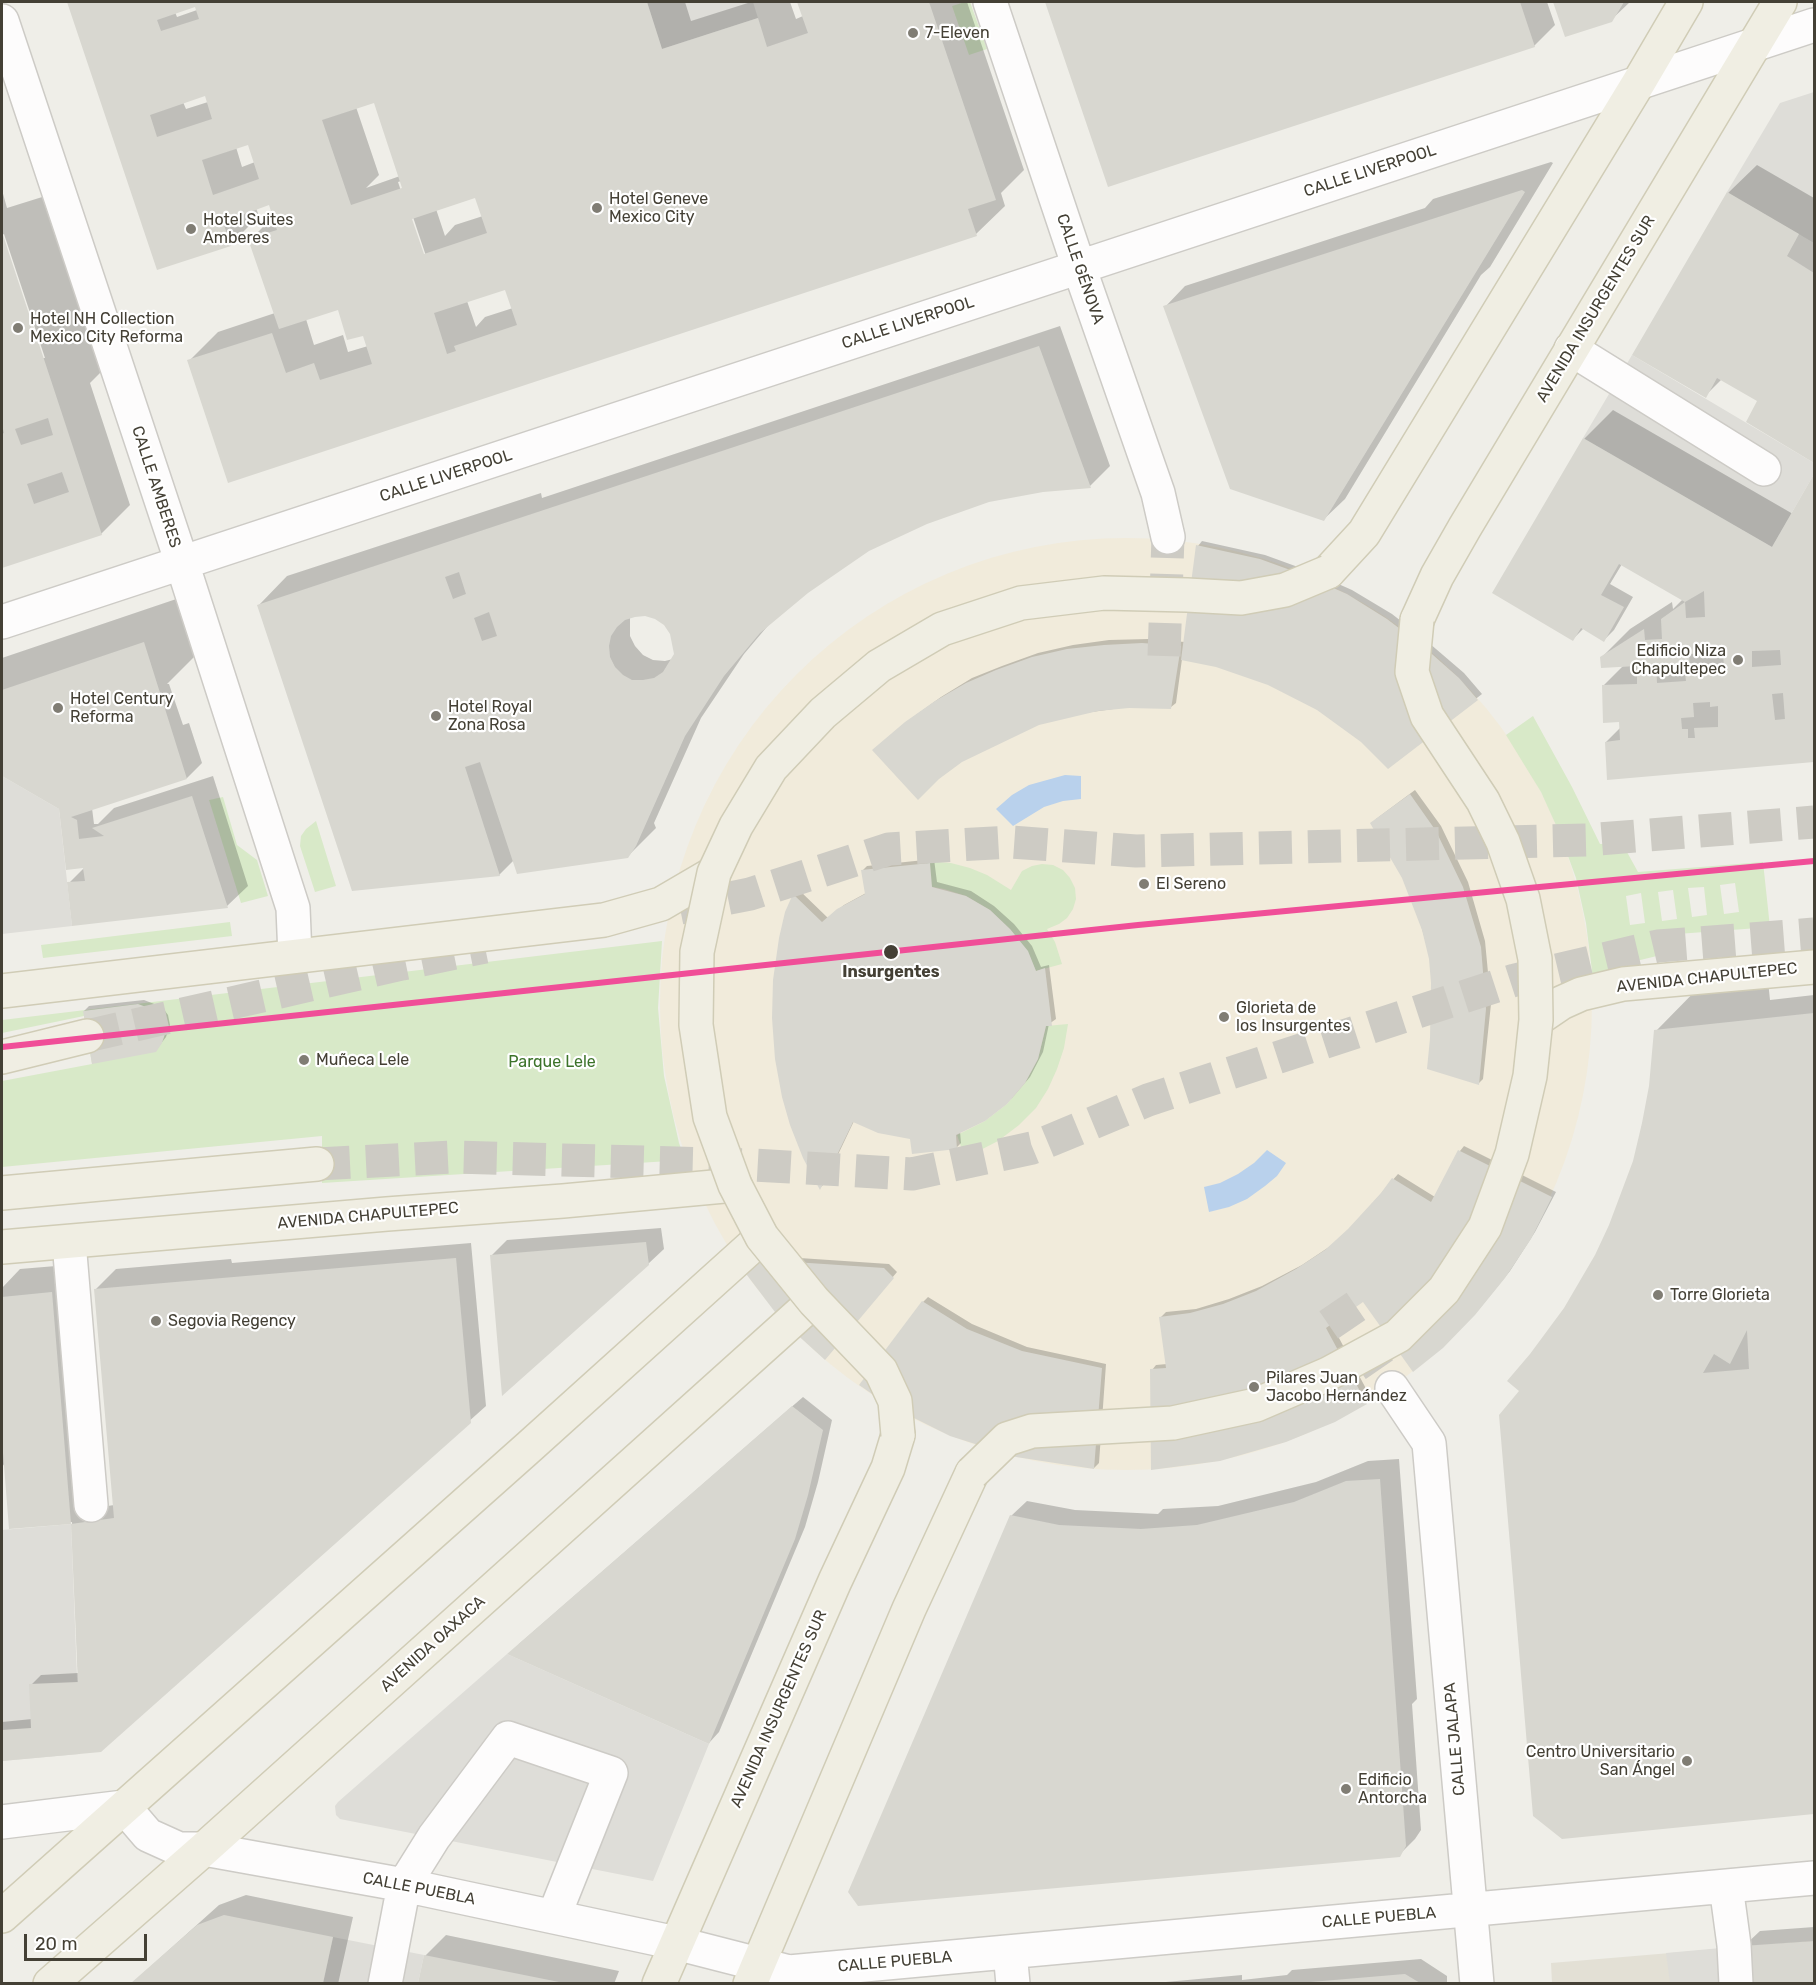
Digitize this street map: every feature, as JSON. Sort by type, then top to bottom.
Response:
[{"type":"main road","points":[[814,1301],[762,1237],[735,1185],[710,1116],[696,1025],[697,952],[714,873],[736,826],[771,768],[823,712],[879,666],[942,629],[1021,603],[1104,593],[1242,598],[1285,590],[1328,572],[1364,533],[1686,2]]},
{"type":"main road","name":"AVENIDA INSURGENTES SUR","points":[[1536,1020],[1535,958],[1523,899],[1503,842],[1483,801],[1427,716],[1412,672],[1417,620],[1437,576],[1780,2]]},
{"type":"main road","points":[[2,990],[604,920],[660,904],[714,873]]},
{"type":"main road","name":"AVENIDA CHAPULTEPEC","points":[[1536,1020],[1561,1003],[1581,994],[1623,984],[1815,967]]},
{"type":"main road","points":[[754,1974],[905,1619],[972,1473],[1007,1439],[1032,1431],[1173,1423],[1256,1405],[1328,1374],[1398,1336],[1444,1290],[1485,1227],[1512,1154],[1530,1076],[1536,1020]]},
{"type":"main road","points":[[2,1056],[87,1036]]},
{"type":"main road","points":[[2,1193],[317,1164]]},
{"type":"main road","name":"AVENIDA CHAPULTEPEC","points":[[2,1247],[687,1191],[735,1185]]},
{"type":"main road","points":[[2,1916],[762,1237]]},
{"type":"main road","name":"AVENIDA INSURGENTES SUR","points":[[659,1983],[835,1581],[888,1468],[898,1436],[896,1401],[881,1371],[814,1301]]},
{"type":"main road","name":"AVENIDA OAXACA","points":[[50,1983],[204,1849],[814,1301]]},
{"type":"street","name":"CALLE GÉNOVA","points":[[990,2],[1158,493],[1168,537]]},
{"type":"street","name":"CALLE AMBERES","points":[[2,21],[182,563],[293,908],[295,956]]},
{"type":"street","name":"CALLE LIVERPOOL","points":[[2,622],[1815,25]]},
{"type":"street","points":[[1571,349],[1764,469]]},
{"type":"street","points":[[69,1242],[91,1505]]},
{"type":"street","name":"CALLE JALAPA","points":[[1392,1388],[1429,1443],[1477,1983]]},
{"type":"street","points":[[385,1983],[404,1885],[434,1837],[508,1738],[611,1773],[554,1916]]},
{"type":"street","points":[[2,1822],[124,1807]]},
{"type":"street","name":"CALLE PUEBLA","points":[[124,1807],[148,1835],[179,1849],[204,1849],[404,1885],[554,1916],[676,1943],[754,1974],[1815,1878]]},
{"type":"street","points":[[1726,1886],[1734,1945],[1736,1983]]},
{"type":"street","points":[[1010,1952],[1013,1983]]},
{"type":"shaded area","points":[[647,2],[753,2],[758,18],[662,49]]},
{"type":"shaded area","points":[[1814,92],[1814,243],[1727,192],[1780,103]]},
{"type":"shaded area","points":[[1632,355],[1814,463],[1814,474],[1772,547],[1583,438]]},
{"type":"shaded area","points":[[1126,538],[1172,540],[1217,547],[1261,558],[1304,573],[1346,593],[1385,617],[1422,644],[1456,674],[1486,708],[1513,745],[1537,784],[1557,826],[1572,869],[1583,913],[1590,958],[1592,1004],[1590,1050],[1583,1095],[1572,1139],[1557,1182],[1537,1224],[1513,1263],[1486,1300],[1456,1334],[1422,1364],[1385,1391],[1346,1415],[1304,1435],[1261,1450],[1217,1461],[1172,1468],[1126,1470],[1080,1468],[1035,1461],[991,1450],[948,1435],[906,1415],[867,1391],[830,1364],[796,1334],[766,1300],[739,1263],[715,1224],[695,1182],[680,1139],[669,1095],[662,1050],[660,1004],[662,958],[669,913],[680,869],[695,826],[715,784],[739,745],[766,708],[796,674],[830,644],[867,617],[906,593],[948,573],[991,558],[1035,547],[1080,540]]},
{"type":"shaded area","points":[[2,776],[59,809],[72,926],[2,934]]},
{"type":"shaded area","points":[[71,1524],[80,1754],[2,1761],[2,1530]]},
{"type":"shaded area","points":[[507,1654],[709,1744],[653,1881],[340,1819],[336,1815],[335,1806],[338,1802]]},
{"type":"shaded area","points":[[333,1937],[424,1955],[418,1983],[323,1984]]},
{"type":"shaded area","points":[[1814,1941],[1814,1983],[1552,1983],[1551,1963]]},
{"type":"shaded area","points":[[1743,1946],[1746,1983],[1670,1983],[1666,1953]]},
{"type":"green space","points":[[970,2],[987,49],[969,55],[952,6]]},
{"type":"green space","points":[[1533,716],[1600,844],[1622,843],[1638,872],[1763,862],[1772,946],[1760,948],[1758,928],[1664,935],[1665,954],[1624,964],[1593,979],[1586,923],[1576,878],[1541,792],[1506,735]],"holes":[[[1735,883],[1739,912],[1724,914],[1720,885]],[[1704,887],[1707,915],[1692,917],[1688,888]],[[1673,890],[1677,919],[1662,921],[1658,892]],[[1641,893],[1645,923],[1630,925],[1626,896]]]},
{"type":"green space","points":[[223,797],[237,845],[257,860],[268,896],[241,903],[209,800]]},
{"type":"green space","points":[[316,821],[336,886],[315,892],[300,846],[301,836]]},
{"type":"green space","points":[[927,861],[951,863],[970,868],[987,875],[1011,890],[1022,871],[1032,866],[1053,865],[1063,870],[1075,888],[1076,899],[1067,918],[1047,929],[1055,942],[1062,964],[1036,971],[1027,951],[1010,929],[990,910],[966,896],[922,885]]},
{"type":"green space","points":[[230,922],[232,936],[43,958],[41,945]]},
{"type":"green space","name":"Parque Lele","points":[[662,941],[658,1008],[664,1076],[685,1160],[322,1183],[322,1136],[2,1167],[2,1081],[92,1064],[84,1016],[2,1033],[2,1020]]},
{"type":"green space","points":[[1068,1024],[1064,1048],[1057,1069],[1036,1108],[998,1141],[965,1158],[957,1135],[985,1121],[1007,1104],[1025,1083],[1038,1059],[1046,1026]]},
{"type":"water","points":[[1065,775],[1081,776],[1081,799],[1063,801],[1044,807],[1013,826],[996,809],[1012,795],[1029,785]]},
{"type":"water","points":[[1267,1150],[1286,1163],[1277,1176],[1247,1199],[1209,1212],[1204,1187],[1220,1183],[1238,1174]]},
{"type":"building","points":[[67,2],[647,2],[662,49],[758,18],[767,47],[808,33],[797,2],[929,2],[996,200],[968,209],[977,236],[228,483],[187,360],[272,333],[286,373],[314,363],[320,380],[372,364],[363,336],[347,340],[338,310],[279,329],[248,239],[277,230],[269,205],[223,222],[231,246],[157,270]],"holes":[[[195,7],[199,19],[161,31],[157,20]],[[205,96],[212,119],[157,137],[150,115]],[[374,103],[402,188],[351,205],[322,120]],[[248,145],[259,179],[213,195],[202,160]],[[475,198],[487,233],[424,254],[412,219]],[[505,290],[517,325],[454,346],[456,351],[447,354],[434,313]]]},
{"type":"building","points":[[1045,2],[1520,2],[1535,47],[1108,187]]},
{"type":"building","points":[[1553,2],[1624,2],[1612,22],[1565,37]]},
{"type":"building","points":[[1522,190],[1525,192],[1324,521],[1230,489],[1163,306]]},
{"type":"building","points":[[1727,192],[1799,234],[1787,256],[1814,273],[1814,463],[1746,422],[1757,401],[1717,378],[1706,398],[1632,355]]},
{"type":"building","points":[[2,232],[102,535],[2,568],[2,434],[4,433],[2,425]],"holes":[[[48,418],[53,435],[21,445],[15,429]],[[62,472],[69,492],[34,504],[27,484]]]},
{"type":"building","points":[[1039,346],[1091,488],[1043,492],[989,502],[927,524],[869,551],[808,593],[760,633],[724,676],[685,736],[636,846],[628,858],[517,874],[480,762],[465,767],[500,876],[352,891],[257,605]],"holes":[[[459,572],[466,594],[453,599],[445,577]],[[489,612],[497,636],[482,641],[474,618]],[[645,616],[655,619],[664,625],[670,634],[674,654],[663,672],[654,678],[632,680],[615,667],[610,657],[611,636],[625,620]]]},
{"type":"building","points":[[1583,438],[1772,547],[1814,474],[1814,762],[1607,780],[1605,742],[1620,740],[1619,722],[1603,723],[1602,685],[1637,684],[1637,666],[1601,668],[1600,657],[1644,629],[1645,640],[1662,639],[1661,619],[1685,602],[1619,564],[1601,595],[1624,607],[1604,642],[1581,628],[1573,641],[1492,593]],"holes":[[[1704,591],[1705,617],[1686,618],[1685,602]],[[1780,650],[1781,665],[1752,667],[1752,651]],[[1723,652],[1724,668],[1690,670],[1689,654]],[[1684,664],[1686,681],[1657,683],[1656,665]],[[1783,693],[1785,719],[1775,720],[1772,694]],[[1710,702],[1710,707],[1718,706],[1718,727],[1694,728],[1695,738],[1688,738],[1688,729],[1682,729],[1681,718],[1694,717],[1693,703]]]},
{"type":"building","points":[[1196,545],[1260,559],[1347,594],[1387,619],[1424,647],[1459,678],[1478,700],[1388,769],[1361,742],[1317,710],[1268,685],[1216,667],[1181,660]]},
{"type":"building","points":[[144,642],[187,779],[71,817],[77,820],[79,839],[104,836],[92,828],[192,796],[228,908],[72,926],[67,882],[85,881],[83,868],[66,870],[59,809],[2,776],[2,690]]},
{"type":"building","points":[[1142,643],[1181,646],[1171,709],[1129,708],[1098,711],[1039,725],[962,762],[939,779],[918,800],[872,750],[905,722],[935,701],[966,683],[996,670],[1032,657],[1067,649]]},
{"type":"building","points":[[1410,794],[1436,831],[1463,887],[1481,947],[1486,1009],[1479,1085],[1427,1069],[1431,983],[1429,959],[1422,930],[1402,878],[1370,823]]},
{"type":"building","points":[[930,863],[932,887],[966,896],[990,910],[1028,951],[1036,971],[1045,968],[1052,1026],[1046,1026],[1038,1059],[1025,1083],[1007,1104],[985,1121],[956,1135],[957,1149],[912,1154],[910,1139],[878,1133],[853,1122],[820,1190],[803,1158],[790,1125],[775,1059],[772,1018],[773,980],[785,912],[793,894],[822,922],[837,909],[865,894],[861,870]]},
{"type":"building","points":[[138,1004],[157,1011],[164,1020],[166,1031],[156,1052],[92,1064],[83,1011]]},
{"type":"building","points":[[1814,1013],[1814,1814],[1562,1839],[1533,1816],[1499,1415],[1519,1391],[1507,1381],[1564,1308],[1595,1255],[1609,1225],[1633,1161],[1642,1123],[1649,1086],[1654,1030]],"holes":[[[1747,1330],[1749,1369],[1703,1373],[1714,1354],[1730,1364]]]},
{"type":"building","points":[[1458,1150],[1552,1197],[1531,1239],[1505,1278],[1475,1315],[1443,1348],[1413,1372],[1363,1302],[1326,1328],[1367,1404],[1335,1422],[1286,1442],[1220,1461],[1151,1470],[1150,1369],[1166,1368],[1159,1317],[1190,1313],[1223,1304],[1256,1291],[1296,1269],[1325,1250],[1348,1229],[1392,1178],[1431,1202]]},
{"type":"building","points":[[646,1242],[649,1265],[502,1396],[490,1255]]},
{"type":"building","points":[[456,1258],[471,1423],[101,1752],[2,1761],[2,1730],[31,1728],[29,1684],[78,1682],[71,1524],[114,1518],[94,1289]]},
{"type":"building","points":[[734,1258],[884,1268],[894,1278],[825,1360],[781,1320]]},
{"type":"building","points":[[52,1292],[71,1524],[9,1529],[2,1440],[2,1297]]},
{"type":"building","points":[[922,1301],[967,1329],[1022,1351],[1102,1368],[1094,1469],[1016,1457],[950,1436],[888,1405],[859,1385]]},
{"type":"building","points":[[792,1406],[823,1430],[808,1495],[795,1539],[709,1744],[507,1654]]},
{"type":"building","points":[[1380,1479],[1406,1846],[1400,1857],[858,1906],[848,1892],[1010,1515],[1059,1525],[1141,1529],[1197,1525],[1294,1502],[1346,1481]]},
{"type":"building","points":[[224,1915],[333,1937],[323,1983],[131,1983],[197,1925]]},
{"type":"building","points":[[1814,1941],[1814,1983],[1746,1983],[1743,1946]]},
{"type":"building","points":[[424,1955],[559,1982],[559,1983],[418,1983]]},
{"type":"building","points":[[1405,1974],[1420,1983],[1311,1983],[1311,1982]]},
{"type":"tunnel","points":[[1164,656],[1168,537]]},
{"type":"tunnel","points":[[680,908],[750,894],[889,849],[1010,842],[1136,851],[1586,840],[1814,822]]},
{"type":"tunnel","points":[[317,1164],[453,1157],[753,1165],[912,1174],[1032,1148],[1148,1100],[1515,980],[1658,946],[1814,934]]},
{"type":"tunnel","points":[[87,1036],[485,947]]},
{"type":"tunnel","points":[[1333,1302],[1392,1388]]},
{"type":"transit line","points":[[2,1047],[1138,925],[1814,861]]},
{"type":"place","name":"7-Eleven","points":[[913,33]]},
{"type":"place","name":"Hotel Geneve Mexico City","points":[[597,208]]},
{"type":"place","name":"Hotel Suites Amberes","points":[[191,229]]},
{"type":"place","name":"Hotel NH Collection Mexico City Reforma","points":[[18,328]]},
{"type":"place","name":"Edificio Niza Chapultepec","points":[[1738,660]]},
{"type":"place","name":"Hotel Century Reforma","points":[[58,708]]},
{"type":"place","name":"Hotel Royal Zona Rosa","points":[[436,716]]},
{"type":"place","name":"El Sereno","points":[[1144,884]]},
{"type":"place","name":"Insurgentes","points":[[891,952]]},
{"type":"place","name":"Glorieta de los Insurgentes","points":[[1224,1017]]},
{"type":"place","name":"Muñeca Lele","points":[[304,1060]]},
{"type":"place","name":"Torre Glorieta","points":[[1658,1295]]},
{"type":"place","name":"Segovia Regency","points":[[156,1321]]},
{"type":"place","name":"Pilares Juan Jacobo Hernández","points":[[1254,1387]]},
{"type":"place","name":"Centro Universitario San Ángel","points":[[1687,1761]]},
{"type":"place","name":"Edificio Antorcha","points":[[1346,1789]]}]
